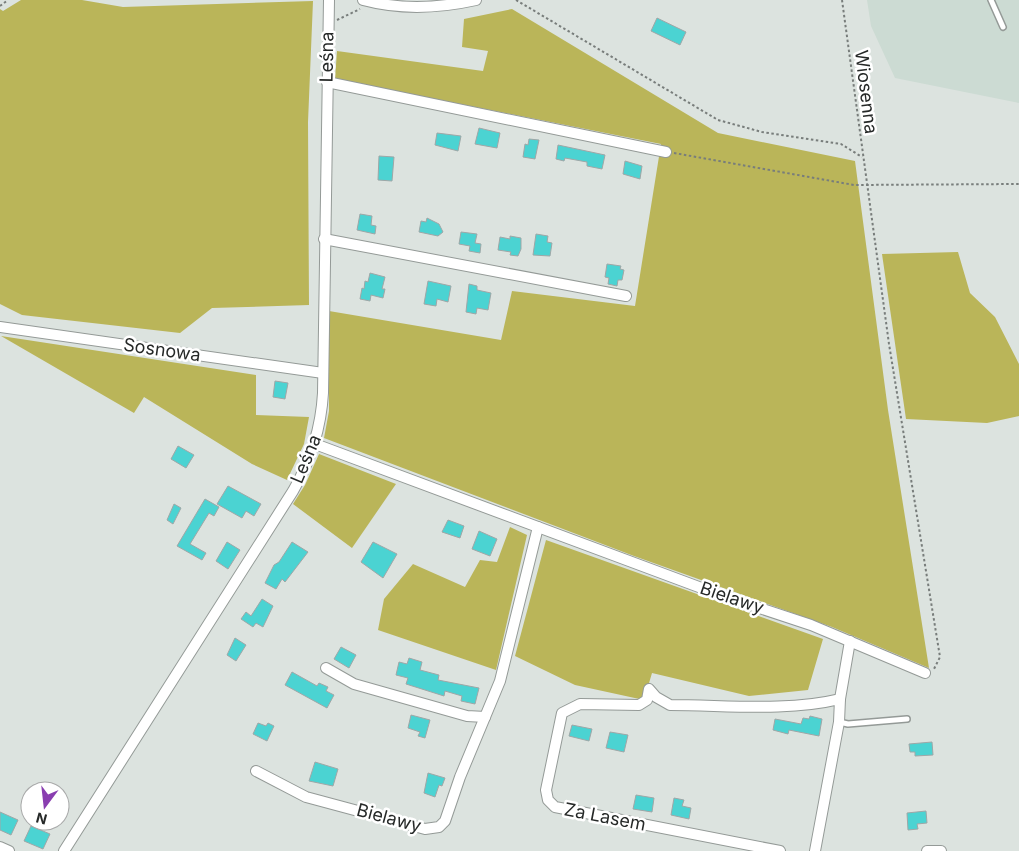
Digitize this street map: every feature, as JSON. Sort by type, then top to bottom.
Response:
[{"type":"street","name":"Leśna","points":[[64,851],[293,491],[305,469],[315,444],[320,422],[323,373],[329,0]]},
{"type":"street","points":[[363,0],[376,3],[431,6],[476,0]]},
{"type":"street","points":[[327,82],[666,152]]},
{"type":"street","points":[[324,239],[626,296]]},
{"type":"street","name":"Sosnowa","points":[[0,327],[323,373]]},
{"type":"street","name":"Bielawy","points":[[315,444],[723,596],[811,625],[925,673]]},
{"type":"street","name":"Bielawy","points":[[256,771],[306,797],[420,828],[434,829],[442,825],[449,814],[460,777],[500,681],[538,526]]},
{"type":"street","points":[[815,851],[839,722],[840,699],[850,641]]},
{"type":"street","points":[[326,668],[354,684],[466,716],[485,717]]},
{"type":"street","name":"Za Lasem","points":[[780,851],[555,807],[548,800],[546,790],[558,722],[562,713],[580,704],[639,704],[647,700],[649,689],[656,697],[670,705],[782,706],[820,704],[840,699]]},
{"type":"street","points":[[0,847],[9,851]]},
{"type":"street","points":[[927,851],[941,850]]},
{"type":"lane","points":[[991,0],[1002,27]]},
{"type":"lane","points":[[839,722],[848,724],[907,719]]},
{"type":"path","points":[[0,6],[8,0]]},
{"type":"path","points":[[516,0],[718,120],[747,130],[841,144],[862,157]]},
{"type":"path","name":"Wiosenna","points":[[842,0],[889,344],[940,657],[938,665],[932,672],[925,673]]},
{"type":"path","points":[[328,26],[347,14],[376,3]]},
{"type":"path","points":[[666,152],[868,186],[1019,184]]},
{"type":"shaded area","points":[[21,0],[82,0],[123,7],[313,1],[308,122],[309,305],[212,308],[180,333],[22,315],[0,304],[0,9],[3,11]]},
{"type":"shaded area","points":[[867,0],[1019,0],[1019,103],[895,78],[871,26]]},
{"type":"shaded area","points":[[512,9],[718,133],[855,161],[888,410],[929,668],[832,627],[634,556],[324,438],[329,411],[329,311],[501,340],[512,291],[635,306],[661,144],[335,79],[337,51],[483,71],[488,51],[462,47],[464,19]]},
{"type":"shaded area","points":[[958,252],[970,293],[995,317],[1019,364],[1019,416],[987,423],[906,419],[882,254]]},
{"type":"shaded area","points":[[1,336],[256,375],[256,415],[309,417],[304,444],[287,480],[252,464],[144,397],[134,413]]},
{"type":"shaded area","points":[[319,454],[396,484],[352,548],[293,504],[305,485]]},
{"type":"shaded area","points":[[510,527],[527,535],[496,670],[378,630],[384,599],[413,564],[465,587],[480,560],[497,562]]},
{"type":"shaded area","points":[[546,540],[823,639],[808,690],[749,696],[652,673],[644,700],[575,685],[515,656]]},
{"type":"building","points":[[657,18],[686,32],[680,45],[651,31]]},
{"type":"building","points":[[479,128],[500,133],[497,148],[475,144]]},
{"type":"building","points":[[437,133],[461,136],[458,151],[435,145]]},
{"type":"building","points":[[529,139],[539,140],[535,159],[523,157],[525,144],[528,145]]},
{"type":"building","points":[[558,145],[605,155],[602,169],[587,166],[587,162],[565,158],[564,161],[556,159]]},
{"type":"building","points":[[379,156],[394,157],[392,181],[378,180]]},
{"type":"building","points":[[625,161],[642,166],[640,179],[623,174]]},
{"type":"building","points":[[360,214],[372,216],[371,225],[376,226],[375,234],[357,230]]},
{"type":"building","points":[[427,218],[439,224],[443,232],[438,236],[419,232],[421,221],[426,222]]},
{"type":"building","points":[[461,232],[477,234],[475,243],[481,244],[480,253],[469,251],[470,246],[459,244]]},
{"type":"building","points":[[536,234],[548,236],[547,242],[552,243],[550,256],[533,255]]},
{"type":"building","points":[[510,236],[521,238],[521,249],[518,256],[510,255],[511,252],[498,250],[500,237],[510,239]]},
{"type":"building","points":[[607,264],[621,266],[620,269],[624,270],[622,280],[618,280],[617,286],[608,284],[609,278],[605,277]]},
{"type":"building","points":[[370,273],[385,277],[382,289],[385,289],[383,298],[371,295],[370,301],[360,299],[362,288],[364,289],[365,281],[368,282]]},
{"type":"building","points":[[428,281],[451,286],[448,302],[437,299],[436,306],[424,304]]},
{"type":"building","points":[[469,284],[477,286],[477,290],[491,293],[488,310],[477,308],[476,314],[466,312]]},
{"type":"building","points":[[275,381],[288,383],[285,399],[273,397]]},
{"type":"building","points":[[178,446],[194,455],[186,468],[171,459]]},
{"type":"building","points":[[228,486],[261,504],[254,516],[246,511],[242,518],[217,504]]},
{"type":"building","points":[[205,499],[219,507],[214,516],[209,513],[190,544],[206,553],[202,560],[177,546]]},
{"type":"building","points":[[174,504],[181,508],[173,524],[167,520]]},
{"type":"building","points":[[448,520],[464,526],[460,538],[442,532]]},
{"type":"building","points":[[479,531],[497,539],[490,556],[472,549]]},
{"type":"building","points":[[227,542],[240,550],[228,569],[216,561]]},
{"type":"building","points":[[292,542],[308,552],[285,582],[282,579],[276,589],[265,583],[274,565],[279,562]]},
{"type":"building","points":[[373,542],[397,554],[383,578],[361,562]]},
{"type":"building","points":[[262,599],[273,606],[263,627],[256,623],[253,627],[241,619],[246,612],[251,616]]},
{"type":"building","points":[[235,638],[246,645],[236,661],[227,655]]},
{"type":"building","points":[[341,647],[356,655],[349,668],[334,659]]},
{"type":"building","points":[[409,658],[422,662],[420,670],[439,675],[438,680],[479,688],[475,704],[461,701],[462,696],[445,691],[444,696],[406,684],[408,678],[396,675],[399,662],[407,664]]},
{"type":"building","points":[[292,672],[317,686],[319,683],[328,687],[326,691],[334,695],[327,708],[285,685]]},
{"type":"building","points":[[411,715],[430,720],[425,738],[418,736],[420,732],[408,728]]},
{"type":"building","points":[[810,716],[822,719],[819,736],[789,730],[788,734],[773,730],[775,719],[801,724],[803,718],[809,719]]},
{"type":"building","points":[[258,723],[266,726],[268,723],[274,726],[267,741],[253,734]]},
{"type":"building","points":[[572,725],[592,729],[589,741],[569,736]]},
{"type":"building","points":[[610,732],[628,735],[624,752],[606,748]]},
{"type":"building","points":[[932,742],[933,755],[915,756],[915,752],[910,752],[909,744]]},
{"type":"building","points":[[315,762],[338,769],[333,786],[309,781]]},
{"type":"building","points":[[428,773],[445,778],[442,786],[439,785],[435,797],[424,793]]},
{"type":"building","points":[[636,795],[654,798],[652,812],[633,809]]},
{"type":"building","points":[[674,798],[684,800],[682,806],[691,808],[689,819],[671,815]]},
{"type":"building","points":[[926,811],[927,823],[917,824],[918,829],[908,830],[907,813]]},
{"type":"building","points":[[0,812],[18,820],[11,835],[0,830]]},
{"type":"building","points":[[29,831],[43,831],[50,834],[43,849],[24,841]]}]
